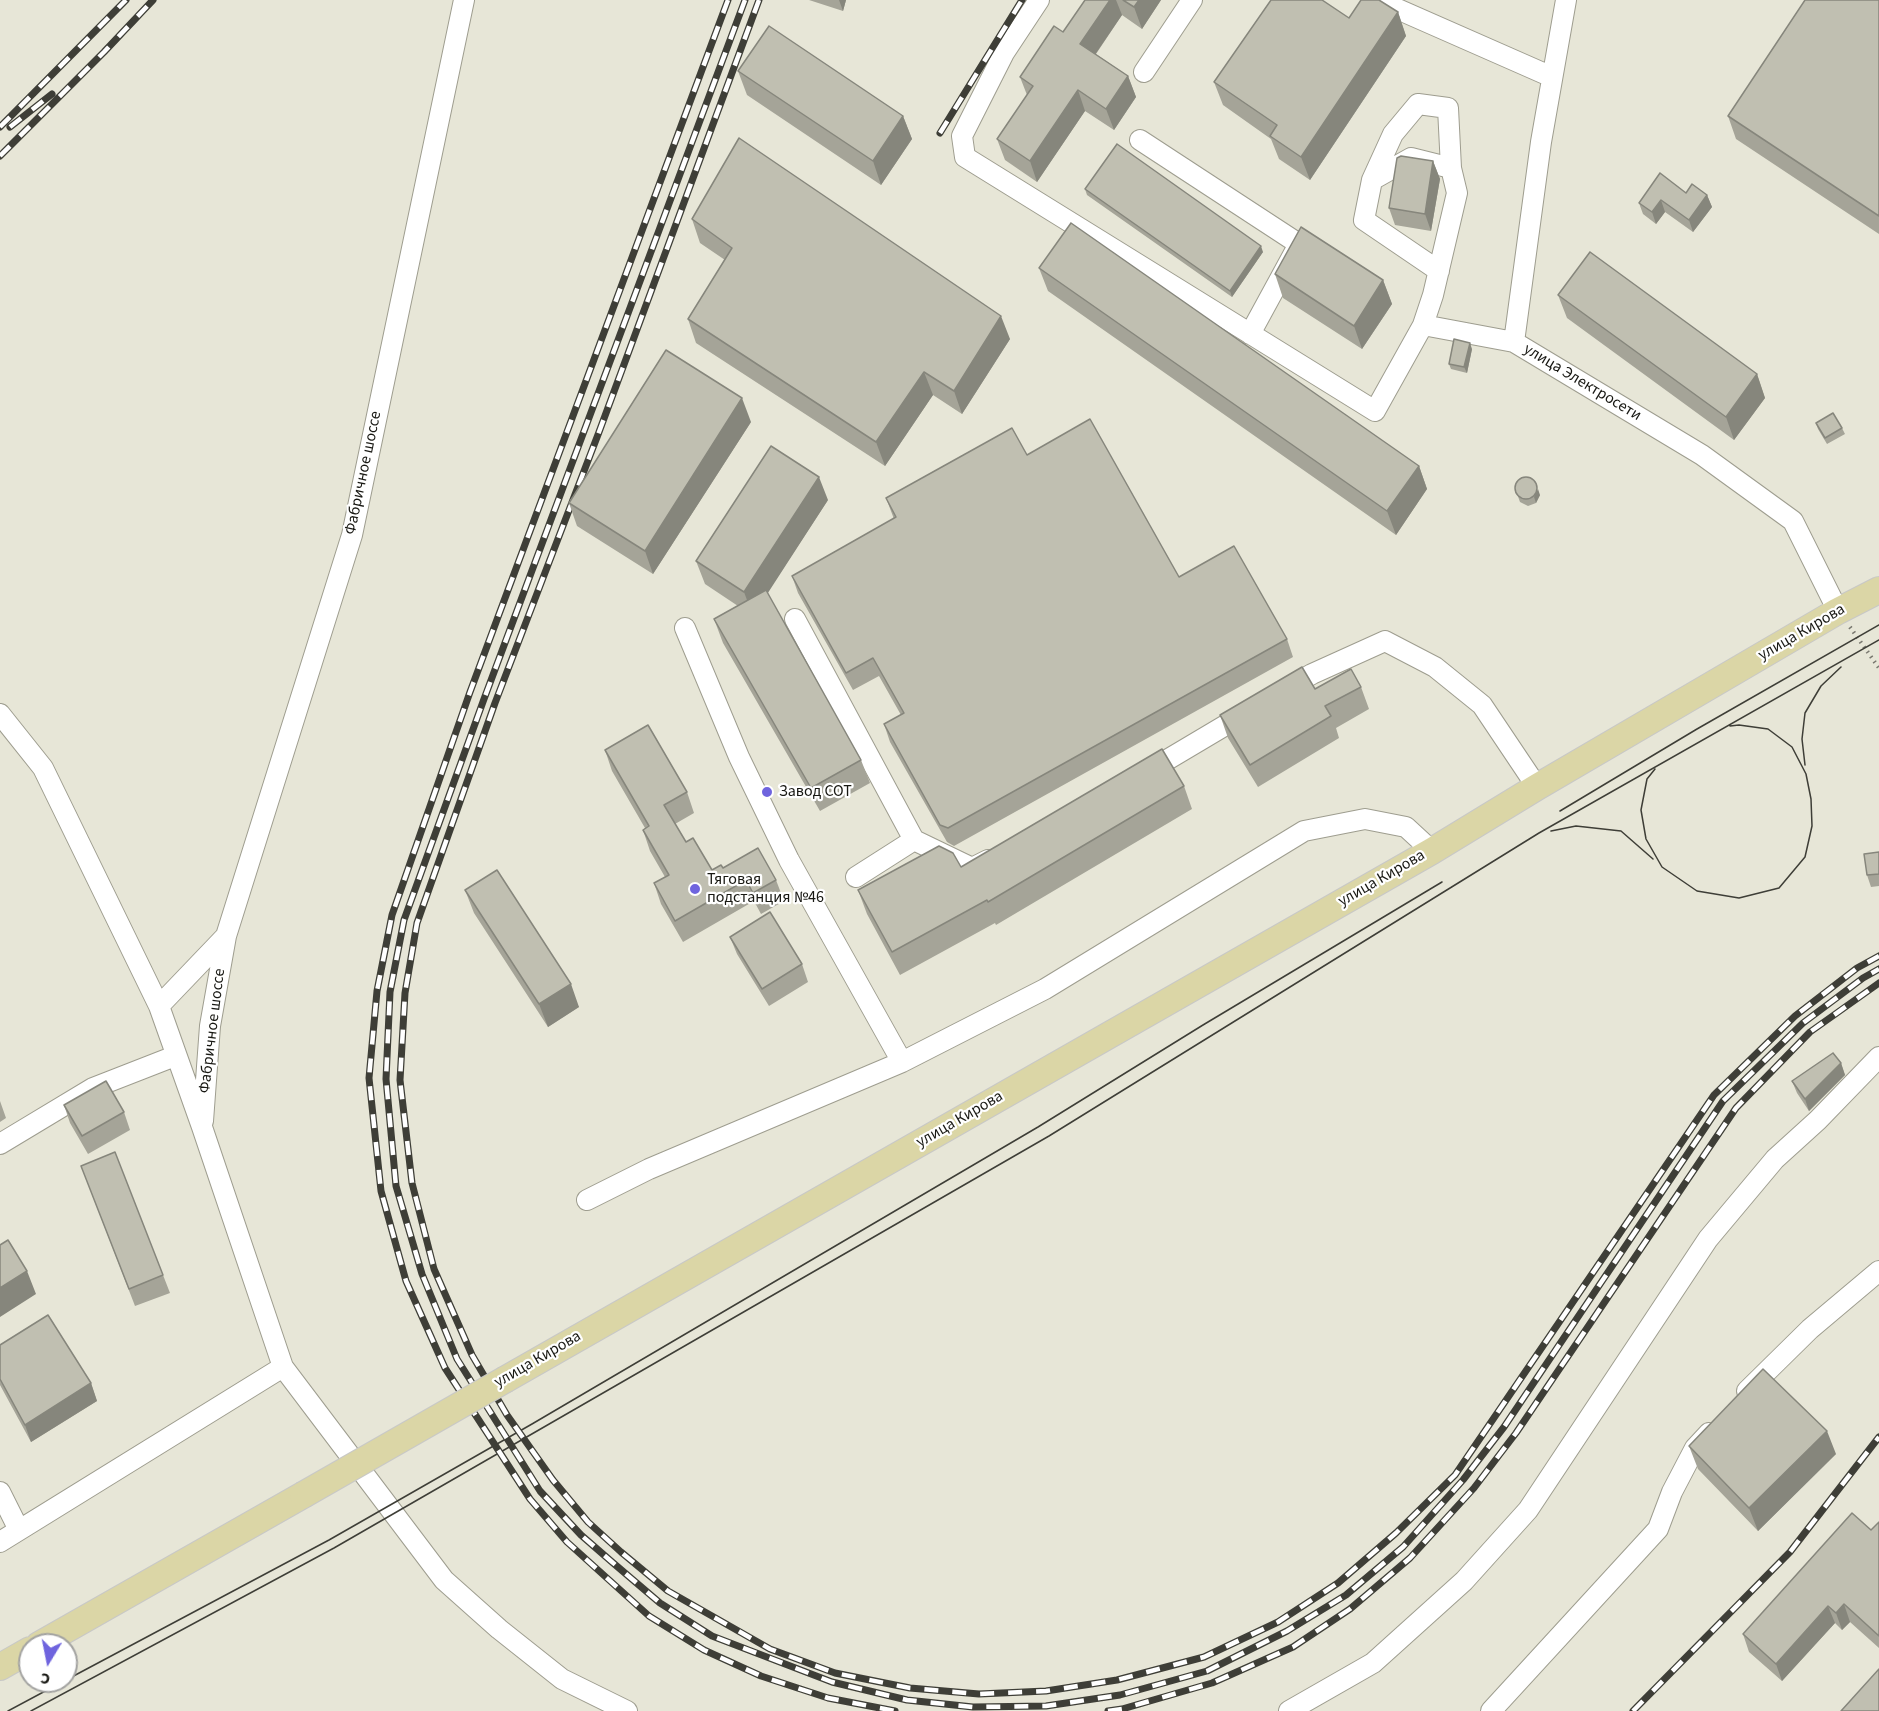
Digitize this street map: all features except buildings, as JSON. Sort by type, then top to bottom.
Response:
[{"type":"main road","name":"улица Кирова","points":[[60,1633],[1432,851],[1838,611],[1879,590]]},
{"type":"main road","points":[[0,1667],[18,1657]]},
{"type":"street","name":"Фабричное шоссе","points":[[202,1126],[210,1026],[226,936],[352,535],[464,0]]},
{"type":"street","points":[[1039,0],[1004,54],[962,136],[965,157],[1375,411],[1423,325],[1439,271],[1457,194],[1451,168],[1448,108],[1418,104],[1393,134],[1372,180],[1364,220],[1439,271]]},
{"type":"street","points":[[1144,72],[1192,0]]},
{"type":"street","points":[[1377,0],[1552,77]]},
{"type":"street","name":"улица Электросети","points":[[1566,0],[1541,142],[1514,342],[1702,455],[1793,521],[1838,611]]},
{"type":"street","points":[[1140,140],[1299,244],[1250,334]]},
{"type":"street","points":[[1372,180],[1411,159],[1451,168]]},
{"type":"street","points":[[1423,325],[1514,342]]},
{"type":"street","points":[[795,619],[914,840],[972,868],[1003,852]]},
{"type":"street","points":[[684,628],[739,757],[789,860],[902,1062]]},
{"type":"street","points":[[1125,785],[1312,674],[1385,641],[1435,667],[1482,705],[1537,787]]},
{"type":"street","points":[[0,714],[43,768],[159,1006],[283,1367],[444,1580],[499,1629],[562,1679],[627,1711]]},
{"type":"street","points":[[587,1200],[649,1169],[902,1062],[1045,989],[1304,831],[1365,819],[1406,827],[1432,851]]},
{"type":"street","points":[[856,877],[914,840]]},
{"type":"street","name":"Фабричное шоссе","points":[[159,1006],[226,936]]},
{"type":"street","points":[[0,1144],[93,1088],[175,1056]]},
{"type":"street","points":[[1289,1711],[1373,1663],[1464,1581],[1512,1528],[1528,1510],[1708,1239],[1775,1159],[1818,1120],[1879,1057]]},
{"type":"street","points":[[1491,1711],[1658,1529],[1672,1492],[1695,1448],[1810,1329],[1879,1272]]},
{"type":"street","points":[[0,1542],[283,1367]]},
{"type":"street","points":[[0,1492],[19,1530]]},
{"type":"path","points":[[1838,611],[1879,668]]},
{"type":"tram line","points":[[1560,811],[1697,729],[1879,625]]},
{"type":"tram line","points":[[31,1711],[334,1548],[1049,1136],[1539,833],[1879,640]]},
{"type":"tram line","points":[[1805,765],[1802,739],[1805,713],[1821,686],[1841,667]]},
{"type":"tram line","points":[[1655,769],[1647,779],[1641,810],[1646,839],[1662,867],[1697,891],[1739,898],[1779,888],[1805,857],[1812,826],[1811,799],[1806,774],[1792,747],[1768,729],[1730,726]]},
{"type":"tram line","points":[[1551,831],[1576,826],[1621,831],[1653,859]]},
{"type":"tram line","points":[[78,1674],[329,1540],[532,1424],[1038,1127],[1442,882]]},
{"type":"tram line","points":[[8,1711],[42,1693]]},
{"type":"railway","points":[[0,127],[126,0]]},
{"type":"railway","points":[[0,156],[153,0]]},
{"type":"railway","points":[[728,0],[470,692],[392,915],[377,991],[369,1078],[381,1191],[406,1281],[445,1368],[530,1499],[567,1542],[649,1616],[704,1650],[761,1676],[828,1698],[895,1711]]},
{"type":"railway","points":[[745,0],[404,920],[390,992],[386,1079],[396,1186],[422,1274],[457,1359],[540,1491],[581,1535],[612,1562],[660,1603],[712,1636],[832,1682],[907,1700],[973,1707],[1046,1706],[1120,1695],[1207,1671],[1287,1631],[1346,1595],[1403,1547],[1463,1480],[1504,1427],[1723,1101],[1803,1023],[1863,978],[1879,969]]},
{"type":"railway","points":[[759,0],[599,432],[495,703],[417,923],[405,993],[400,1080],[412,1183],[434,1269],[472,1355],[507,1415],[553,1480],[588,1522],[621,1552],[668,1591],[770,1649],[835,1673],[910,1688],[979,1694],[1046,1691],[1117,1680],[1204,1657],[1278,1622],[1338,1583],[1396,1533],[1455,1475],[1714,1095],[1795,1016],[1857,968],[1879,956]]},
{"type":"railway","points":[[940,133],[1022,0]]},
{"type":"railway","points":[[10,127],[52,94]]},
{"type":"railway","points":[[1108,1711],[1212,1683],[1293,1647],[1350,1609],[1410,1558],[1474,1488],[1516,1433],[1736,1108],[1810,1032],[1879,983]]},
{"type":"railway","points":[[1633,1711],[1790,1552],[1879,1437]]},
{"type":"place","name":"Завод СОТ","points":[[767,792]]},
{"type":"place","name":"Тяговая подстанция №46","points":[[695,889]]}]
